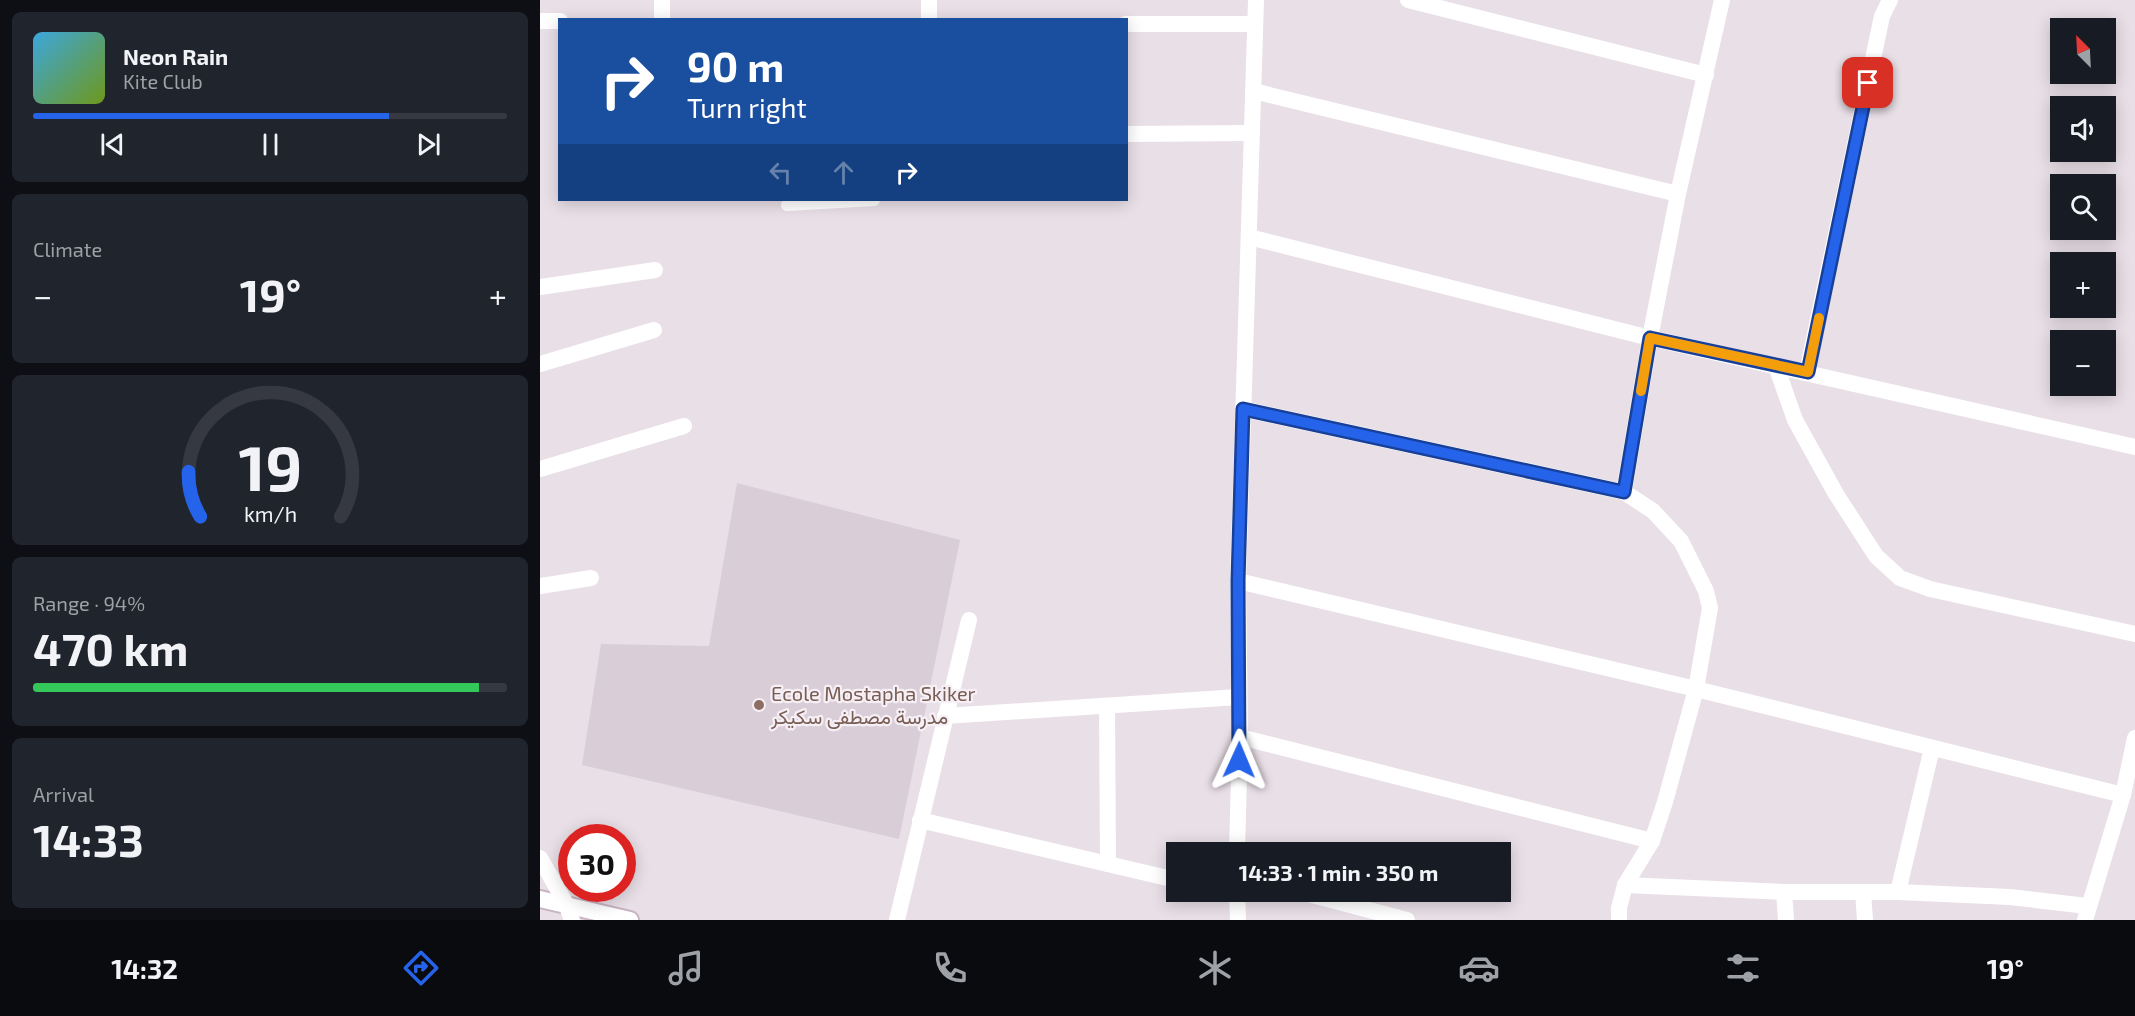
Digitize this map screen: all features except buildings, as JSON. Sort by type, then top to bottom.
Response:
[{"type":"street","points":[[662,0],[662,18]]},
{"type":"street","points":[[929,0],[929,18]]},
{"type":"street","points":[[1237,842],[1240,737],[1238,581],[1256,0]]},
{"type":"street","points":[[1408,0],[1706,75]]},
{"type":"street","points":[[1624,492],[1650,338],[1678,194],[1722,0]]},
{"type":"street","points":[[1808,372],[1882,16],[1890,0]]},
{"type":"street","points":[[540,21],[558,21]]},
{"type":"street","points":[[1128,24],[1255,24]]},
{"type":"street","points":[[1253,91],[1678,194]]},
{"type":"street","points":[[1128,134],[1252,133]]},
{"type":"street","points":[[1250,237],[1650,338],[2135,447]]},
{"type":"street","points":[[540,287],[655,270]]},
{"type":"street","points":[[540,364],[654,330]]},
{"type":"street","points":[[1776,366],[1795,420],[1836,494],[1876,556],[1900,578],[1930,589],[2135,634]]},
{"type":"street","points":[[1243,409],[1624,492],[1653,511],[1681,541],[1706,591],[1710,608],[1696,689],[1652,841],[1625,885],[1619,909],[1619,920]]},
{"type":"street","points":[[540,469],[684,426]]},
{"type":"street","points":[[540,586],[591,578]]},
{"type":"street","points":[[1238,581],[1696,689],[2123,795]]},
{"type":"street","points":[[897,920],[969,620]]},
{"type":"street","points":[[945,716],[1239,697]]},
{"type":"street","points":[[1107,706],[1108,864]]},
{"type":"street","points":[[1240,737],[1652,841]]},
{"type":"street","points":[[1625,885],[1784,892],[1898,892],[2010,897],[2086,913],[2123,795],[2135,738]]},
{"type":"street","points":[[1898,892],[1932,748]]},
{"type":"street","points":[[920,820],[1166,878]]},
{"type":"street","points":[[540,858],[569,912]]},
{"type":"street","points":[[1784,892],[1786,920]]},
{"type":"street","points":[[1863,892],[1864,920]]},
{"type":"street","points":[[540,899],[569,912],[630,920]]},
{"type":"street","points":[[1235,902],[1238,920]]},
{"type":"street","points":[[1339,902],[1407,920]]},
{"type":"lane","points":[[787,205],[857,201]]},
{"type":"shaded area","name":"Ecole Mostapha Skiker مدرسة مصطفى سكيكر","points":[[737,483],[960,540],[899,839],[582,765],[601,644],[709,646]]},
{"type":"slow traffic","points":[[1641,391],[1650,338],[1808,372],[1819,318]]},
{"type":"place","name":"Ecole Mostapha Skiker مدرسة مصطفى سكيكر","points":[[759,705]]},
{"type":"route","points":[[1239,760],[1238,581],[1243,409],[1624,492],[1650,338],[1808,372],[1868,83]]}]
